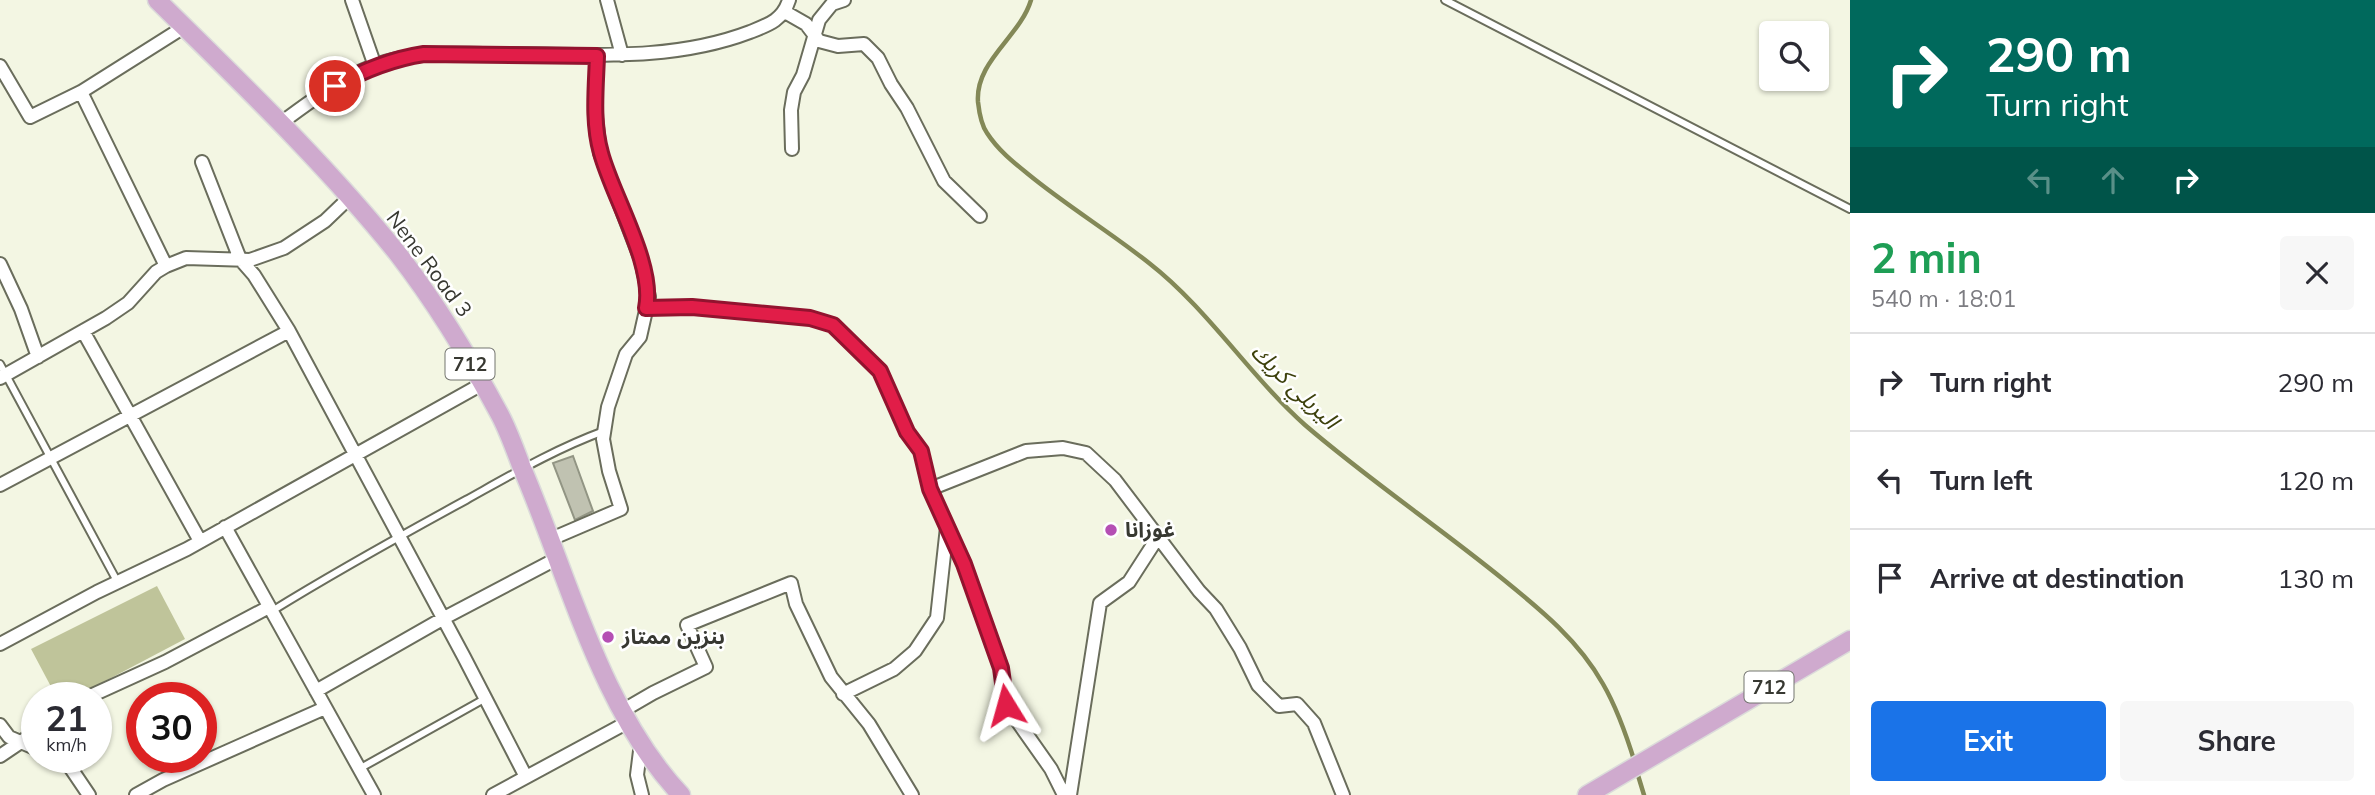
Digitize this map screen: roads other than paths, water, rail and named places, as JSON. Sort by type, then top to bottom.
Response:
[{"type":"main road","name":"Nene Road 3","points":[[157,0],[281,123],[349,198],[398,254],[453,334],[501,416],[614,698],[640,743],[668,782],[681,795]]},
{"type":"main road","name":"712","points":[[1587,795],[1850,640]]},
{"type":"street","points":[[352,0],[375,66]]},
{"type":"street","points":[[607,0],[622,55]]},
{"type":"street","points":[[792,149],[791,110],[794,92],[803,75],[819,20],[832,4],[844,0]]},
{"type":"street","points":[[281,123],[312,100],[375,66],[399,58],[424,54],[597,56],[686,49],[735,38],[770,24],[787,6],[819,41],[838,46],[864,44],[878,58],[931,151],[944,181],[981,216]]},
{"type":"street","points":[[0,66],[30,117],[80,92],[184,27]]},
{"type":"street","points":[[551,539],[621,509],[603,439],[604,431],[611,396],[626,354],[640,337],[649,298],[641,260],[600,153],[595,109],[597,56]]},
{"type":"street","points":[[80,92],[166,266]]},
{"type":"street","points":[[202,163],[240,259],[254,275],[289,331],[444,618],[526,777]]},
{"type":"street","points":[[2,372],[38,357],[128,303],[156,272],[166,266],[186,258],[250,260],[284,248],[325,221],[349,198]]},
{"type":"street","points":[[0,264],[21,309],[38,357]]},
{"type":"street","points":[[646,308],[692,307],[799,317],[833,325],[880,371],[907,432],[921,451],[930,489],[964,564],[1001,668],[1006,705],[1051,769],[1064,795]]},
{"type":"street","points":[[83,331],[200,541]]},
{"type":"street","points":[[0,485],[289,331]]},
{"type":"street","points":[[0,644],[200,541],[482,384]]},
{"type":"street","points":[[930,489],[1026,451],[1062,448],[1086,453],[1115,480],[1199,591],[1216,609],[1240,648],[1258,685],[1279,706],[1297,704],[1314,723],[1343,795]]},
{"type":"street","points":[[225,527],[374,795]]},
{"type":"street","points":[[843,694],[894,670],[915,651],[937,618],[947,527]]},
{"type":"street","points":[[1070,795],[1100,603],[1129,582],[1158,537]]},
{"type":"street","points":[[316,691],[444,618],[558,558]]},
{"type":"street","points":[[493,795],[625,717],[653,693],[706,667],[687,625],[791,583],[796,604],[831,677],[869,724],[912,795]]},
{"type":"street","points":[[112,686],[270,609]]},
{"type":"street","points":[[136,795],[163,780],[326,708]]},
{"type":"street","points":[[0,724],[9,737],[19,742],[0,756]]},
{"type":"street","points":[[640,743],[637,775],[642,795]]},
{"type":"street","points":[[74,773],[89,795]]},
{"type":"lane","points":[[1445,0],[1850,209]]},
{"type":"lane","points":[[2,372],[52,458],[118,582]]},
{"type":"lane","points":[[270,609],[522,468],[573,442],[604,431]]},
{"type":"lane","points":[[359,769],[485,698]]},
{"type":"waterway","name":"اليريلي كريك","points":[[1031,0],[1018,26],[983,74],[979,87],[981,118],[991,139],[1011,160],[1043,186],[1170,281],[1305,425],[1479,560],[1558,627],[1583,654],[1603,684],[1613,703],[1635,763]]},
{"type":"waterway","name":"اليريلي كريك","points":[[1637,772],[1644,795]]},
{"type":"place","name":"غوزانا","points":[[1111,530]]},
{"type":"place","name":"بنزين ممتاز","points":[[608,637]]}]
